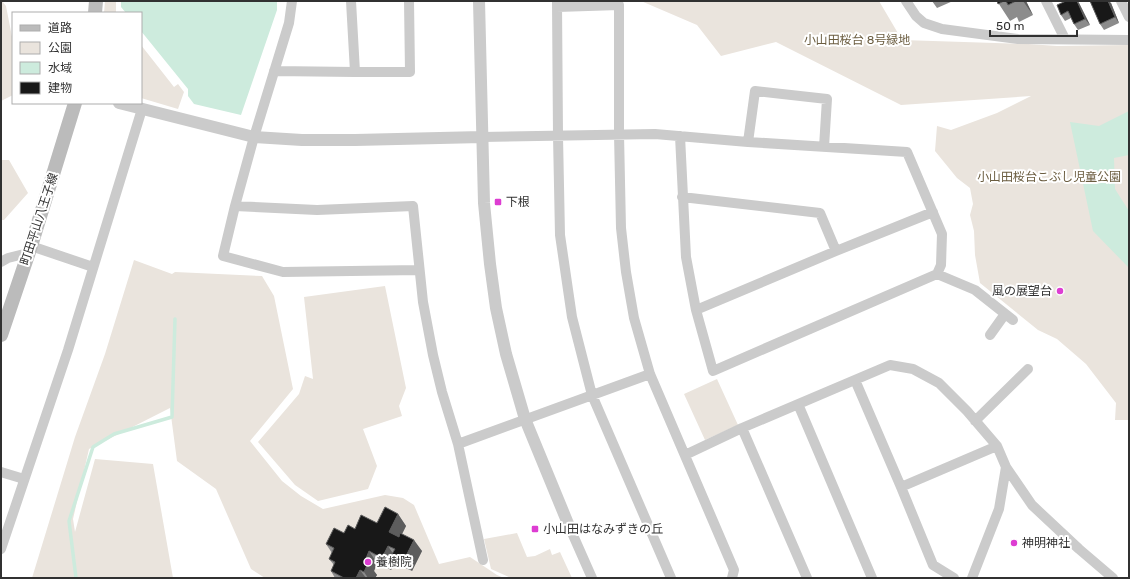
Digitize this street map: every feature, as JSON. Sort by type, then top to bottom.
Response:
[{"type":"main road","points":[[95,12],[96,1]]},
{"type":"main road","name":"町田平山八王子線","points":[[1,335],[30,249],[75,104]]},
{"type":"street","points":[[292,1],[289,23],[254,137],[223,256],[283,272],[419,270]]},
{"type":"street","points":[[351,1],[355,72]]},
{"type":"street","points":[[274,70],[410,72],[409,1]]},
{"type":"street","points":[[479,1],[485,210],[496,308],[506,354],[525,420],[592,578]]},
{"type":"street","points":[[906,1],[916,16],[924,23],[942,29],[1018,39],[1129,40]]},
{"type":"street","points":[[1046,1],[1065,39]]},
{"type":"street","points":[[1121,1],[1129,17]]},
{"type":"street","points":[[671,578],[592,395],[572,317],[560,235],[557,4],[619,5],[621,228],[626,272],[634,318],[650,374],[734,570],[732,578]]},
{"type":"street","points":[[748,142],[755,91],[827,99],[824,147]]},
{"type":"street","points":[[123,104],[254,137],[302,140],[655,134],[680,136],[748,142],[907,152],[942,234],[942,265],[937,274],[712,371],[696,310],[686,257],[680,136]]},
{"type":"street","points":[[1,549],[68,350],[142,109]]},
{"type":"street","points":[[682,197],[820,213],[836,251]]},
{"type":"street","points":[[235,206],[316,210],[413,206],[423,302],[433,355],[442,392],[458,444],[483,560]]},
{"type":"street","points":[[696,310],[933,212]]},
{"type":"street","points":[[1,262],[30,249],[93,267]]},
{"type":"street","points":[[937,274],[976,290],[1009,317],[990,335]]},
{"type":"street","points":[[685,455],[742,428],[890,365],[914,369],[939,384],[967,410],[997,446],[1006,467],[1032,505],[1079,549],[1113,578]]},
{"type":"street","points":[[975,421],[1028,369]]},
{"type":"street","points":[[458,444],[650,374]]},
{"type":"street","points":[[855,380],[933,565],[954,578]]},
{"type":"street","points":[[798,404],[872,578]]},
{"type":"street","points":[[742,428],[807,578]]},
{"type":"street","points":[[901,487],[997,446]]},
{"type":"street","points":[[972,578],[999,509],[1006,467]]},
{"type":"street","points":[[1,472],[24,479]]},
{"type":"green space","points":[[2,1],[6,6],[12,37],[12,96],[1,101]]},
{"type":"green space","points":[[105,1],[116,1],[116,12],[104,12]]},
{"type":"green space","name":"小山田桜台こぶし児童公園","points":[[641,1],[879,1],[902,40],[1057,46],[1129,45],[1129,420],[1115,420],[1116,403],[1086,364],[1057,339],[1038,330],[980,283],[975,255],[974,231],[970,215],[973,204],[970,188],[957,178],[935,151],[937,126],[951,130],[997,113],[1031,96],[901,105],[776,42],[721,56],[697,25]]},
{"type":"green space","points":[[142,46],[174,87],[178,84],[184,92],[178,109],[142,98]]},
{"type":"green space","points":[[1,160],[9,160],[28,193],[4,220],[1,220]]},
{"type":"green space","points":[[134,260],[172,274],[175,272],[262,276],[274,296],[293,389],[250,441],[282,481],[301,496],[323,509],[385,495],[403,498],[414,505],[439,564],[470,557],[504,578],[265,578],[251,569],[216,489],[177,461],[170,408],[89,449],[73,519],[75,532],[95,459],[153,464],[173,578],[32,578],[75,437],[105,354]]},
{"type":"green space","points":[[385,286],[406,388],[399,406],[402,416],[363,429],[377,466],[368,489],[318,501],[295,485],[258,442],[299,394],[305,376],[313,379],[304,297]]},
{"type":"green space","points":[[717,379],[738,425],[705,440],[684,394]]},
{"type":"green space","points":[[517,533],[527,557],[535,556],[550,549],[552,555],[560,552],[572,578],[511,578],[491,569],[484,539]]},
{"type":"water","points":[[121,1],[277,1],[277,10],[241,115],[194,104],[188,96],[188,89],[142,32],[142,12],[125,12],[121,7]]},
{"type":"water","points":[[1129,111],[1129,155],[1114,158],[1115,189],[1129,211],[1129,268],[1093,231],[1070,122],[1099,126]]},
{"type":"building","points":[[997,1],[1004,1],[998,4]]},
{"type":"building","points":[[1006,1],[1016,1],[1008,5]]},
{"type":"building","points":[[1066,1],[1077,1],[1085,19],[1074,24],[1068,11],[1061,15],[1057,5]]},
{"type":"building","points":[[1090,1],[1108,1],[1115,17],[1100,24]]},
{"type":"building","points":[[385,507],[398,514],[389,532],[399,537],[400,533],[414,540],[404,560],[392,554],[395,549],[388,546],[382,558],[369,551],[365,561],[368,563],[364,572],[360,570],[356,578],[344,578],[331,571],[335,562],[329,559],[334,548],[326,544],[334,528],[344,533],[348,525],[355,529],[361,515],[377,523]]},
{"type":"waterway","points":[[76,578],[69,521],[93,447],[114,434],[172,417],[175,319]]},
{"type":"place","name":"下根","points":[[498,202]]},
{"type":"place","name":"風の展望台","points":[[1060,291]]},
{"type":"place","name":"小山田はなみずきの丘","points":[[535,529]]},
{"type":"place","name":"神明神社","points":[[1014,543]]},
{"type":"place","name":"養樹院","points":[[368,562]]},
{"type":"park label","name":"小山田桜台 8号緑地","points":[[857,40]]}]
